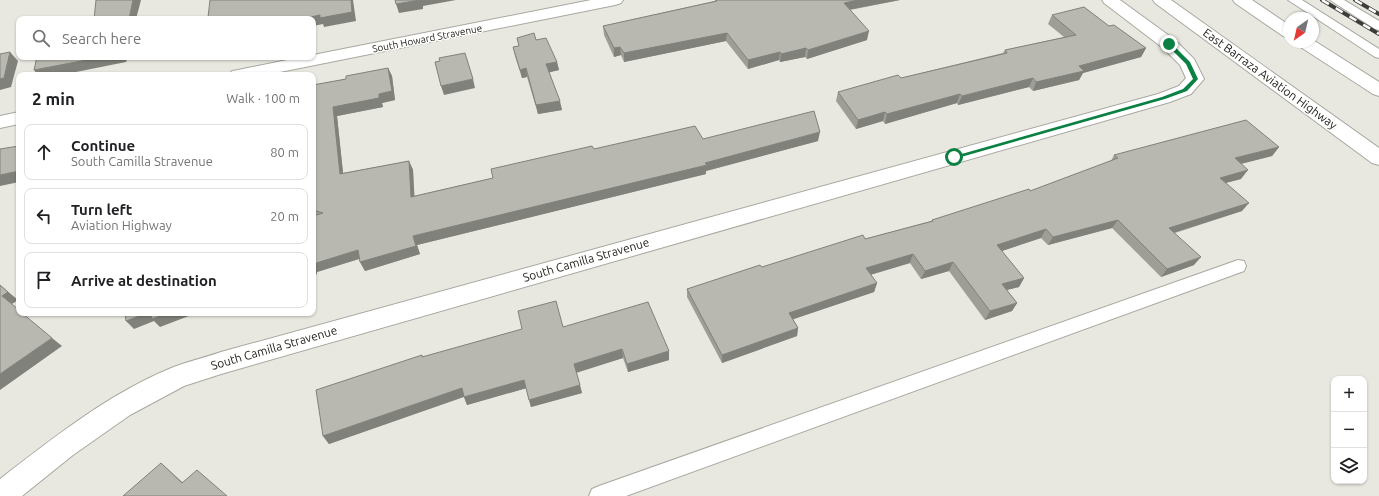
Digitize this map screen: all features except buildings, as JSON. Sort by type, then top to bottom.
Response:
[{"type":"street","name":"South Howard Stravenue","points":[[316,59],[615,0]]},
{"type":"street","name":"South Camilla Stravenue","points":[[0,496],[64,446],[121,407],[177,377],[228,361],[1164,98],[1185,90],[1195,79],[1188,63],[1169,44],[1110,0]]},
{"type":"street","name":"East Barraza Aviation Highway","points":[[1161,0],[1379,158]]},
{"type":"street","points":[[1241,0],[1283,28]]},
{"type":"street","points":[[1314,48],[1379,90]]},
{"type":"street","name":"South Howard Stravenue","points":[[253,72],[313,60]]},
{"type":"street","points":[[0,122],[16,119]]},
{"type":"lane","points":[[1294,0],[1379,54]]},
{"type":"lane","points":[[1336,0],[1379,26]]},
{"type":"lane","points":[[599,496],[1238,266]]},
{"type":"railway","points":[[1322,0],[1379,34]]},
{"type":"railway","points":[[1355,0],[1379,14]]},
{"type":"route","points":[[954,157],[1164,98],[1185,90],[1195,79],[1188,63],[1169,44]]}]
